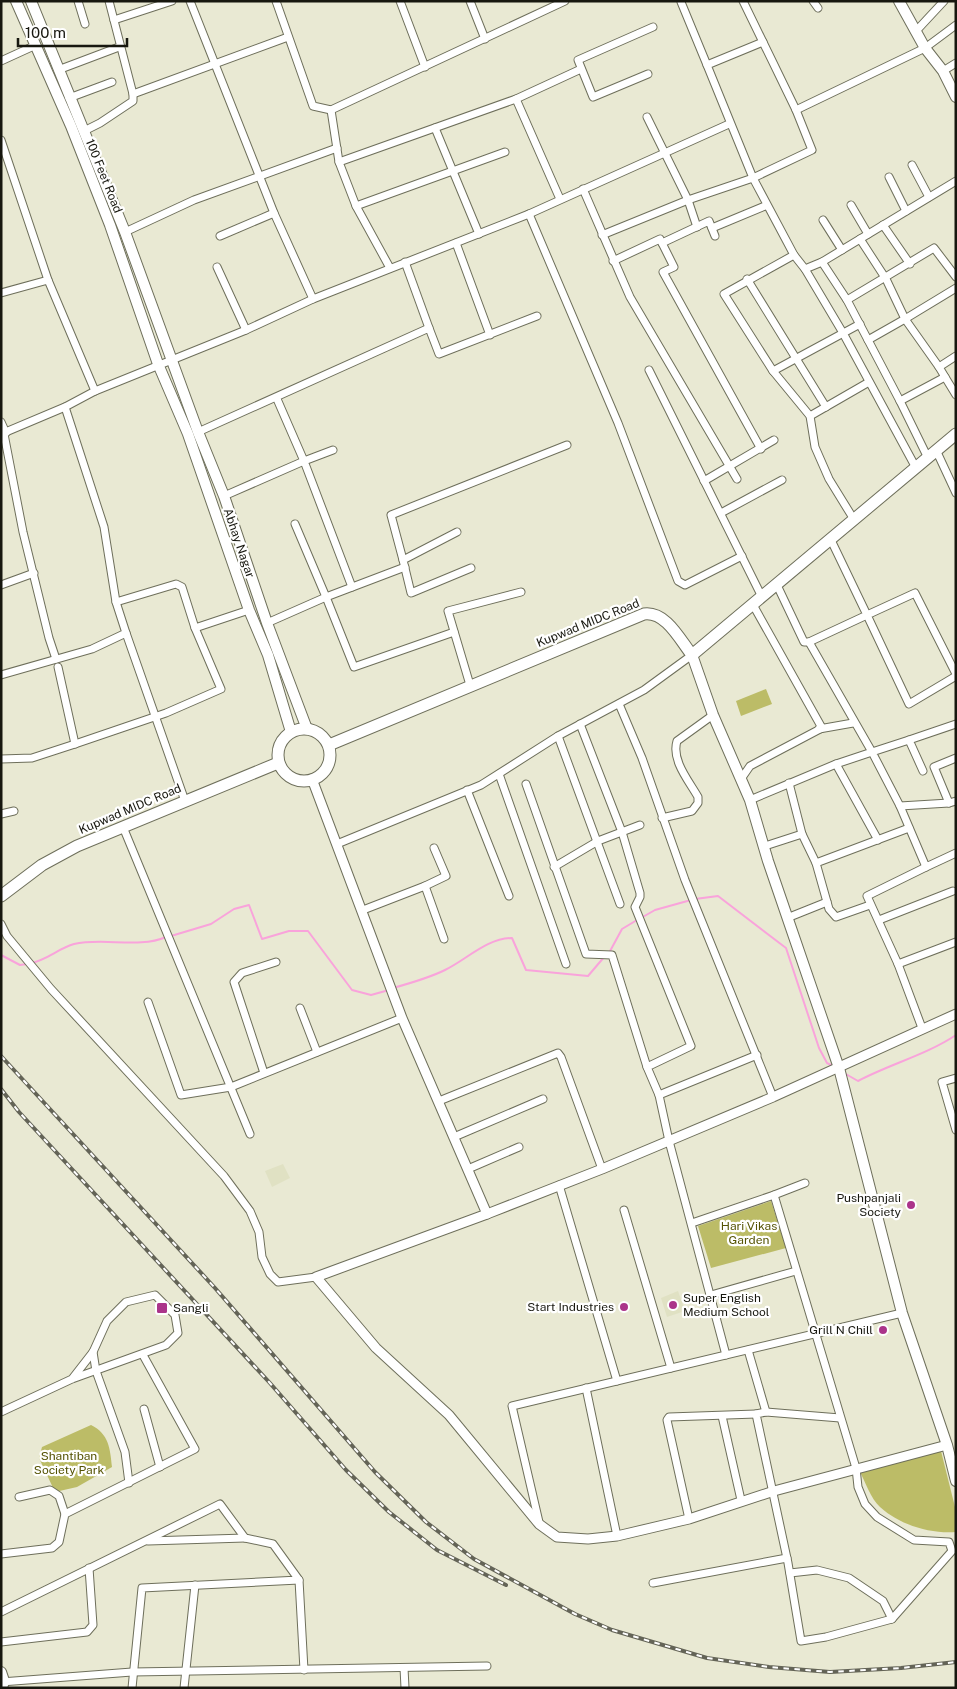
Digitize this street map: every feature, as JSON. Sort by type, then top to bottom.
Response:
[{"type":"main road","name":"100 Feet Road","points":[[16,1],[110,225],[158,364]]},
{"type":"main road","points":[[31,1],[125,232],[198,432],[224,496],[267,623],[307,729]]},
{"type":"main road","points":[[899,1],[917,30],[925,48],[943,71],[956,97]]},
{"type":"main road","name":"Abhay Nagar","points":[[158,364],[188,434],[249,610],[268,655],[291,732]]},
{"type":"main road","points":[[951,1445],[902,1313],[840,1068],[787,918],[750,800],[713,715],[692,655],[915,466],[956,434]]},
{"type":"main road","name":"Kupwad MIDC Road","points":[[329,745],[644,614],[651,613],[663,619],[692,655]]},
{"type":"main road","points":[[307,729],[318,733],[329,745],[330,760],[328,768],[317,779],[302,782],[294,780],[287,776],[278,763],[279,747],[291,732],[307,729]]},
{"type":"main road","name":"Kupwad MIDC Road","points":[[1,896],[56,857],[123,827],[278,763]]},
{"type":"main road","points":[[951,1463],[956,1481]]},
{"type":"street","points":[[78,1],[85,24]]},
{"type":"street","points":[[84,131],[100,123],[132,101],[133,94],[108,1]]},
{"type":"street","points":[[114,20],[172,1]]},
{"type":"street","points":[[190,1],[214,66],[274,213],[313,299]]},
{"type":"street","points":[[276,1],[314,106],[331,110],[565,1]]},
{"type":"street","points":[[400,1],[425,66]]},
{"type":"street","points":[[470,1],[485,39]]},
{"type":"street","points":[[602,235],[688,200],[752,178],[812,150],[796,110],[743,1]]},
{"type":"street","points":[[813,1],[818,8]]},
{"type":"street","points":[[917,30],[944,1]]},
{"type":"street","points":[[681,2],[752,178],[794,255],[805,269],[843,333],[915,466]]},
{"type":"street","points":[[796,110],[925,48],[956,25]]},
{"type":"street","points":[[648,74],[593,97],[578,60],[653,27]]},
{"type":"street","points":[[133,94],[214,66],[288,37]]},
{"type":"street","points":[[707,65],[763,42]]},
{"type":"street","points":[[1,61],[36,46]]},
{"type":"street","points":[[58,70],[119,47]]},
{"type":"street","points":[[943,71],[956,63]]},
{"type":"street","points":[[339,162],[516,99],[582,69]]},
{"type":"street","points":[[69,98],[112,82]]},
{"type":"street","points":[[516,99],[560,199]]},
{"type":"street","points":[[331,110],[339,162],[356,206],[390,268]]},
{"type":"street","points":[[647,117],[688,200],[698,227]]},
{"type":"street","points":[[4,434],[65,407],[94,391],[246,330],[313,299],[529,214],[729,124]]},
{"type":"street","points":[[434,128],[479,234]]},
{"type":"street","points":[[1,140],[4,157],[48,280],[94,391]]},
{"type":"street","points":[[125,232],[194,200],[337,148]]},
{"type":"street","points":[[356,206],[505,152]]},
{"type":"street","points":[[912,165],[929,197]]},
{"type":"street","points":[[888,177],[906,211]]},
{"type":"street","points":[[805,269],[822,262],[956,181]]},
{"type":"street","points":[[583,189],[630,297],[737,480]]},
{"type":"street","points":[[851,205],[868,234]]},
{"type":"street","points":[[712,228],[765,206]]},
{"type":"street","points":[[220,236],[274,213]]},
{"type":"street","points":[[529,214],[618,423],[678,582],[685,584],[742,556]]},
{"type":"street","points":[[823,220],[842,250]]},
{"type":"street","points":[[662,243],[710,221],[714,236]]},
{"type":"street","points":[[883,225],[910,264]]},
{"type":"street","points":[[613,261],[660,239],[674,267],[663,272],[761,449]]},
{"type":"street","points":[[860,239],[886,279],[906,319],[956,395]]},
{"type":"street","points":[[456,243],[490,335]]},
{"type":"street","points":[[847,300],[886,279],[934,248],[956,277]]},
{"type":"street","points":[[794,255],[724,294],[773,371],[810,416],[815,447],[829,479],[853,518]]},
{"type":"street","points":[[405,262],[439,354],[537,316]]},
{"type":"street","points":[[822,262],[847,300],[900,401],[956,493]]},
{"type":"street","points":[[217,267],[246,330]]},
{"type":"street","points":[[1,293],[48,280]]},
{"type":"street","points":[[747,280],[826,407]]},
{"type":"street","points":[[868,340],[956,288]]},
{"type":"street","points":[[773,371],[860,324]]},
{"type":"street","points":[[198,432],[429,328]]},
{"type":"street","points":[[939,367],[956,356]]},
{"type":"street","points":[[649,370],[762,595]]},
{"type":"street","points":[[900,401],[945,377]]},
{"type":"street","points":[[810,416],[869,382]]},
{"type":"street","points":[[277,399],[304,461],[352,587]]},
{"type":"street","points":[[65,407],[104,527],[116,602],[185,801]]},
{"type":"street","points":[[1,422],[16,499],[49,638],[56,659]]},
{"type":"street","points":[[704,481],[774,440]]},
{"type":"street","points":[[471,568],[411,594],[391,515],[567,444]]},
{"type":"street","points":[[224,496],[333,450]]},
{"type":"street","points":[[720,513],[782,480]]},
{"type":"street","points":[[295,524],[354,667],[454,632]]},
{"type":"street","points":[[267,623],[404,563],[457,532]]},
{"type":"street","points":[[776,583],[804,642],[809,642],[867,615],[915,593],[956,675],[909,704],[867,615],[830,538]]},
{"type":"street","points":[[1,584],[34,573]]},
{"type":"street","points":[[1,759],[32,758],[156,717],[221,690],[195,628],[182,587],[179,584],[116,602]]},
{"type":"street","points":[[470,685],[448,611],[521,592]]},
{"type":"street","points":[[752,603],[816,716],[822,728],[819,730]]},
{"type":"street","points":[[195,628],[249,610]]},
{"type":"street","points":[[1,675],[92,649],[126,633]]},
{"type":"street","points":[[809,642],[853,722],[872,752],[900,806],[926,867]]},
{"type":"street","points":[[337,844],[467,790],[499,774],[558,736],[644,690],[692,655]]},
{"type":"street","points":[[58,667],[75,744]]},
{"type":"street","points":[[619,704],[642,758],[685,880],[773,1096]]},
{"type":"street","points":[[662,818],[692,811],[698,803],[698,797],[679,762],[675,748],[677,741],[713,715]]},
{"type":"street","points":[[741,779],[750,766],[819,730],[853,722]]},
{"type":"street","points":[[580,724],[622,832],[640,893],[635,907],[691,1046],[647,1067]]},
{"type":"street","points":[[750,800],[836,764],[956,724]]},
{"type":"street","points":[[558,736],[620,904]]},
{"type":"street","points":[[909,740],[923,771]]},
{"type":"street","points":[[900,806],[952,802],[934,767],[956,758]]},
{"type":"street","points":[[836,764],[878,840]]},
{"type":"street","points":[[499,774],[566,964]]},
{"type":"street","points":[[312,779],[363,910],[402,1018],[487,1214]]},
{"type":"street","points":[[789,783],[802,834],[816,863],[829,909],[836,917],[870,905]]},
{"type":"street","points":[[526,784],[586,954],[612,955],[647,1067],[659,1095],[669,1141],[726,1355]]},
{"type":"street","points":[[467,790],[509,896]]},
{"type":"street","points":[[1,814],[14,812]]},
{"type":"street","points":[[554,867],[598,841],[640,826]]},
{"type":"street","points":[[123,827],[250,1134]]},
{"type":"street","points":[[816,863],[909,828]]},
{"type":"street","points":[[765,846],[802,834]]},
{"type":"street","points":[[363,910],[446,876],[434,848]]},
{"type":"street","points":[[922,1028],[898,964],[867,896],[956,853]]},
{"type":"street","points":[[424,886],[444,939]]},
{"type":"street","points":[[879,920],[953,891]]},
{"type":"street","points":[[787,918],[827,902]]},
{"type":"street","points":[[1,924],[8,936],[51,989],[224,1176],[250,1211],[259,1232],[262,1258],[270,1274],[278,1282],[316,1277],[602,1169],[840,1068],[922,1028],[956,1014]]},
{"type":"street","points":[[898,964],[956,942]]},
{"type":"street","points":[[264,1073],[234,982],[242,973],[276,962]]},
{"type":"street","points":[[148,1002],[181,1095],[231,1087],[402,1018]]},
{"type":"street","points":[[300,1008],[317,1052]]},
{"type":"street","points":[[438,1101],[558,1053],[602,1169]]},
{"type":"street","points":[[659,1095],[757,1055]]},
{"type":"street","points":[[956,1078],[942,1082],[956,1130]]},
{"type":"street","points":[[454,1137],[543,1099]]},
{"type":"street","points":[[468,1170],[519,1147]]},
{"type":"street","points":[[692,1223],[805,1183]]},
{"type":"street","points":[[559,1185],[617,1381]]},
{"type":"street","points":[[756,1414],[774,1491],[801,1641],[826,1637],[892,1619],[952,1551],[949,1542],[914,1540],[877,1517],[865,1504],[861,1496],[858,1488],[856,1468],[774,1195]]},
{"type":"street","points":[[624,1210],[672,1368]]},
{"type":"street","points":[[711,1295],[796,1271]]},
{"type":"street","points":[[316,1277],[376,1348],[449,1415],[539,1524],[557,1537],[588,1539],[617,1536],[688,1519],[741,1500],[856,1468],[951,1445],[951,1463]]},
{"type":"street","points":[[1,1412],[72,1380],[166,1345],[178,1333],[175,1315],[155,1296],[126,1302],[107,1321],[93,1352],[72,1380]]},
{"type":"street","points":[[539,1524],[512,1406],[902,1313]]},
{"type":"street","points":[[748,1350],[766,1412]]},
{"type":"street","points":[[93,1352],[96,1371],[125,1452],[129,1483]]},
{"type":"street","points":[[65,1514],[195,1449],[142,1355]]},
{"type":"street","points":[[586,1388],[617,1536]]},
{"type":"street","points":[[144,1409],[160,1467]]},
{"type":"street","points":[[688,1519],[666,1420],[669,1417],[722,1416],[766,1412],[840,1418]]},
{"type":"street","points":[[722,1416],[741,1500]]},
{"type":"street","points":[[1,1554],[52,1548],[59,1542],[62,1532],[65,1514],[59,1496],[50,1490],[18,1497]]},
{"type":"street","points":[[1,1612],[220,1504],[245,1538]]},
{"type":"street","points":[[144,1541],[245,1538],[273,1544],[299,1580],[304,1670]]},
{"type":"street","points":[[653,1583],[787,1558]]},
{"type":"street","points":[[1,1642],[87,1632],[93,1626],[89,1568]]},
{"type":"street","points":[[790,1573],[817,1570],[849,1578],[883,1601],[892,1619]]},
{"type":"street","points":[[132,1688],[132,1672],[142,1588],[299,1580]]},
{"type":"street","points":[[184,1688],[184,1672],[195,1585]]},
{"type":"street","points":[[2,1681],[132,1672],[486,1666]]},
{"type":"street","points":[[404,1668],[405,1688]]},
{"type":"shaded area","points":[[283,1164],[290,1178],[272,1187],[265,1171]]},
{"type":"shaded area","name":"Super English Medium School","points":[[678,1291],[685,1311],[667,1317],[661,1298]]},
{"type":"green space","points":[[766,689],[772,704],[741,716],[736,701]]},
{"type":"green space","name":"Hari Vikas Garden","points":[[771,1201],[786,1248],[711,1268],[698,1226]]},
{"type":"green space","name":"Shantiban Society Park","points":[[91,1425],[102,1433],[108,1442],[112,1467],[77,1487],[55,1492],[39,1458],[42,1447]]},
{"type":"green space","points":[[941,1451],[956,1511],[956,1532],[926,1530],[897,1519],[880,1507],[868,1490],[859,1470]]},
{"type":"waterway","points":[[695,899],[718,896],[786,948],[819,1048],[827,1063],[833,1066]]},
{"type":"waterway","points":[[641,918],[655,910],[691,900]]},
{"type":"waterway","points":[[171,936],[211,924],[234,909],[249,905],[262,939],[289,931],[308,931],[352,990],[371,995],[389,990]]},
{"type":"waterway","points":[[609,953],[622,929],[637,920]]},
{"type":"waterway","points":[[31,963],[74,944],[85,942],[132,943],[166,937]]},
{"type":"waterway","points":[[393,988],[439,973],[485,945],[503,939],[512,938],[526,970],[588,976],[605,956]]},
{"type":"waterway","points":[[1,955],[20,965],[27,964]]},
{"type":"waterway","points":[[844,1073],[858,1081],[933,1048],[956,1035]]},
{"type":"railway","points":[[1,1056],[215,1288],[375,1472],[426,1522],[474,1559],[575,1614],[612,1630],[707,1658],[769,1667],[830,1672],[901,1668],[956,1662]]},
{"type":"railway","points":[[1,1089],[19,1112],[269,1382],[346,1470],[389,1512],[437,1550],[506,1585]]},
{"type":"place","name":"Pushpanjali Society","points":[[911,1205]]},
{"type":"place","name":"Super English Medium School","points":[[673,1305]]},
{"type":"place","name":"Start Industries","points":[[624,1307]]},
{"type":"place","name":"Sangli","points":[[162,1308]]},
{"type":"place","name":"Grill N Chill","points":[[883,1330]]}]
